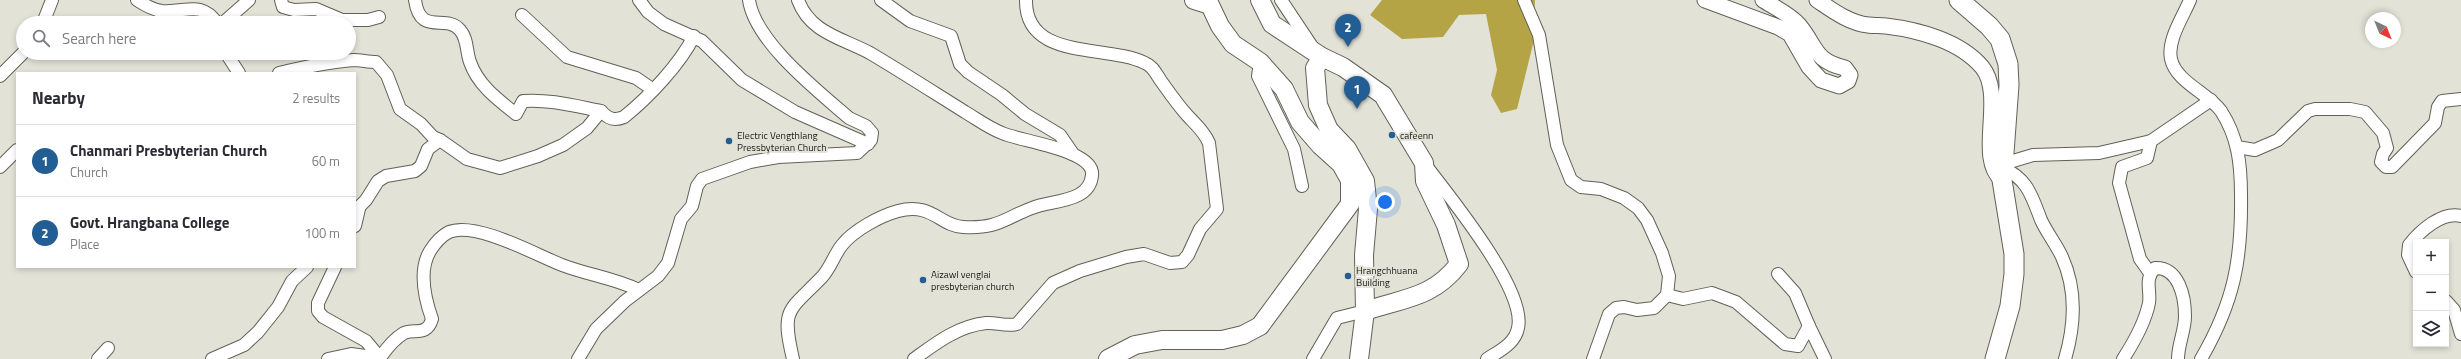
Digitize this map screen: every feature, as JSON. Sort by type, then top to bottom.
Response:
[{"type":"highway","points":[[1959,0],[1990,26],[2004,48],[2009,85],[2003,171],[2014,254],[2014,274],[2010,306],[1995,359]]},
{"type":"main road","points":[[1108,359],[1135,345],[1162,340],[1222,340],[1243,335],[1260,326],[1350,204],[1350,180],[1341,164],[1320,145],[1300,122],[1284,89],[1260,62],[1233,44],[1220,26],[1210,5],[1194,0]]},
{"type":"main road","points":[[1260,0],[1272,24],[1319,55],[1343,67],[1383,95],[1424,163],[1425,181],[1446,225],[1459,264],[1448,278],[1427,293],[1365,311]]},
{"type":"main road","points":[[1319,55],[1315,68],[1318,105],[1329,130],[1347,149],[1365,181],[1368,209],[1364,255],[1365,311],[1359,359]]},
{"type":"street","points":[[46,16],[52,0]]},
{"type":"street","points":[[137,0],[162,11],[198,6],[207,10],[212,16]]},
{"type":"street","points":[[231,16],[249,0]]},
{"type":"street","points":[[282,0],[283,7],[294,10],[316,8],[333,16]]},
{"type":"street","points":[[415,0],[416,9],[426,21],[451,24],[459,29],[466,41],[469,60],[475,74],[488,91],[516,114],[523,101],[545,100],[601,111],[611,119],[618,120],[632,110],[687,51],[694,36]]},
{"type":"street","points":[[640,0],[648,12],[664,24],[694,36],[702,41],[742,80],[795,112],[868,144]]},
{"type":"street","points":[[578,359],[596,329],[639,290],[658,276],[668,263],[681,218],[692,206],[697,186],[707,175],[728,171],[750,162],[778,157],[857,153],[868,144],[872,133],[866,126],[849,118],[768,40],[756,24],[749,0]]},
{"type":"street","points":[[793,359],[787,329],[788,314],[794,304],[828,270],[840,247],[853,235],[883,217],[911,208],[932,213],[962,228],[985,227],[1009,220],[1033,207],[1073,198],[1088,185],[1092,177],[1092,171],[1086,162],[1073,154],[1002,134],[865,50],[822,31],[800,6],[798,0]]},
{"type":"street","points":[[881,0],[910,21],[951,36],[960,64],[968,72],[1002,95],[1025,114],[1060,135],[1073,154]]},
{"type":"street","points":[[914,359],[958,330],[987,323],[1011,326],[1017,324],[1053,283],[1080,271],[1126,257],[1144,254],[1170,263],[1182,262],[1188,255],[1200,229],[1217,209],[1207,138],[1174,101],[1151,66],[1136,59],[1057,45],[1043,37],[1030,25],[1026,12],[1026,0]]},
{"type":"street","points":[[1281,0],[1319,55]]},
{"type":"street","points":[[1524,0],[1539,35],[1557,145],[1571,180],[1581,187],[1601,189],[1624,198],[1638,208],[1647,220],[1662,253],[1669,276],[1667,295],[1654,308],[1636,310],[1624,307],[1616,308],[1609,314],[1593,359]]},
{"type":"street","points":[[1705,0],[1778,27],[1790,34],[1809,67],[1821,80],[1839,86],[1848,82],[1850,75],[1845,68],[1832,65],[1820,58],[1798,24],[1763,0]]},
{"type":"street","points":[[1817,0],[1849,19],[1868,25],[1885,25],[1918,33],[1952,45],[1974,59],[1989,79],[1992,102],[1992,161],[1997,176],[2003,171],[2033,155],[2099,153],[2151,141],[2211,100]]},
{"type":"street","points":[[2190,0],[2172,40],[2171,61],[2184,78],[2211,100],[2227,121],[2237,147],[2241,166],[2242,232],[2238,267],[2224,312],[2213,338],[2201,359]]},
{"type":"street","points":[[522,15],[567,58],[636,78],[652,89]]},
{"type":"street","points":[[356,20],[368,20],[379,17]]},
{"type":"street","points":[[0,76],[16,60]]},
{"type":"street","points":[[231,60],[238,72]]},
{"type":"street","points":[[286,72],[308,69],[319,64],[355,60],[376,62],[387,75],[400,109],[421,124],[433,137],[440,140],[467,159],[500,168],[538,156],[563,145],[587,128],[601,111]]},
{"type":"street","points":[[1260,62],[1258,76],[1294,149],[1302,186]]},
{"type":"street","points":[[2237,147],[2255,150],[2278,140],[2308,111],[2315,109],[2357,110],[2368,114],[2385,138],[2387,148],[2383,154],[2381,162],[2386,167],[2392,167],[2435,123],[2438,107],[2442,101],[2461,99]]},
{"type":"street","points":[[357,210],[378,181],[386,176],[415,172],[421,166],[428,149],[440,140]]},
{"type":"street","points":[[2150,273],[2140,259],[2119,183],[2122,167],[2146,158],[2151,141]]},
{"type":"street","points":[[0,166],[16,151]]},
{"type":"street","points":[[1424,163],[1502,273],[1517,303],[1519,328],[1511,344],[1487,359]]},
{"type":"street","points":[[2003,171],[2012,172],[2028,186],[2042,220],[2063,259],[2074,304],[2071,339],[2065,359]]},
{"type":"street","points":[[2415,239],[2428,227],[2440,219],[2454,214],[2461,216]]},
{"type":"street","points":[[380,358],[390,344],[404,333],[422,331],[431,324],[432,319],[426,293],[425,265],[435,244],[450,232],[467,232],[500,239],[568,267],[617,280],[639,290]]},
{"type":"street","points":[[2413,241],[2409,245],[2408,255],[2413,266]]},
{"type":"street","points":[[212,359],[244,345],[258,332],[278,307],[292,282],[306,268]]},
{"type":"street","points":[[335,268],[318,303],[318,310],[323,317],[366,341],[380,358]]},
{"type":"street","points":[[2123,359],[2133,344],[2149,302],[2148,280],[2150,273],[2154,268],[2162,268],[2169,271],[2176,278],[2183,294],[2185,318],[2178,347],[2178,359]]},
{"type":"street","points":[[1778,274],[1795,293],[1825,359]]},
{"type":"street","points":[[1667,295],[1683,299],[1712,293],[1736,302],[1785,344],[1792,347],[1798,346],[1802,342],[1809,326]]},
{"type":"street","points":[[2449,304],[2454,310],[2461,334]]},
{"type":"street","points":[[1312,358],[1337,318],[1365,311]]},
{"type":"street","points":[[98,359],[108,348]]},
{"type":"street","points":[[328,359],[351,354],[380,358]]},
{"type":"shaded area","points":[[1382,0],[1535,0],[1533,44],[1517,109],[1501,113],[1491,95],[1497,70],[1486,14],[1459,15],[1443,37],[1402,39],[1370,15]]},
{"type":"place","name":"Govt. Hrangbana College","points":[[1348,47]]},
{"type":"place","name":"Chanmari Presbyterian Church","points":[[1357,109]]},
{"type":"place","name":"cafeenn","points":[[1392,135]]},
{"type":"place","name":"Electric Vengthlang Pressbyterian Church","points":[[729,141]]},
{"type":"place","name":"Hrangchhuana Building","points":[[1348,276]]},
{"type":"place","name":"Aizawl venglai presbyterian church","points":[[923,280]]}]
